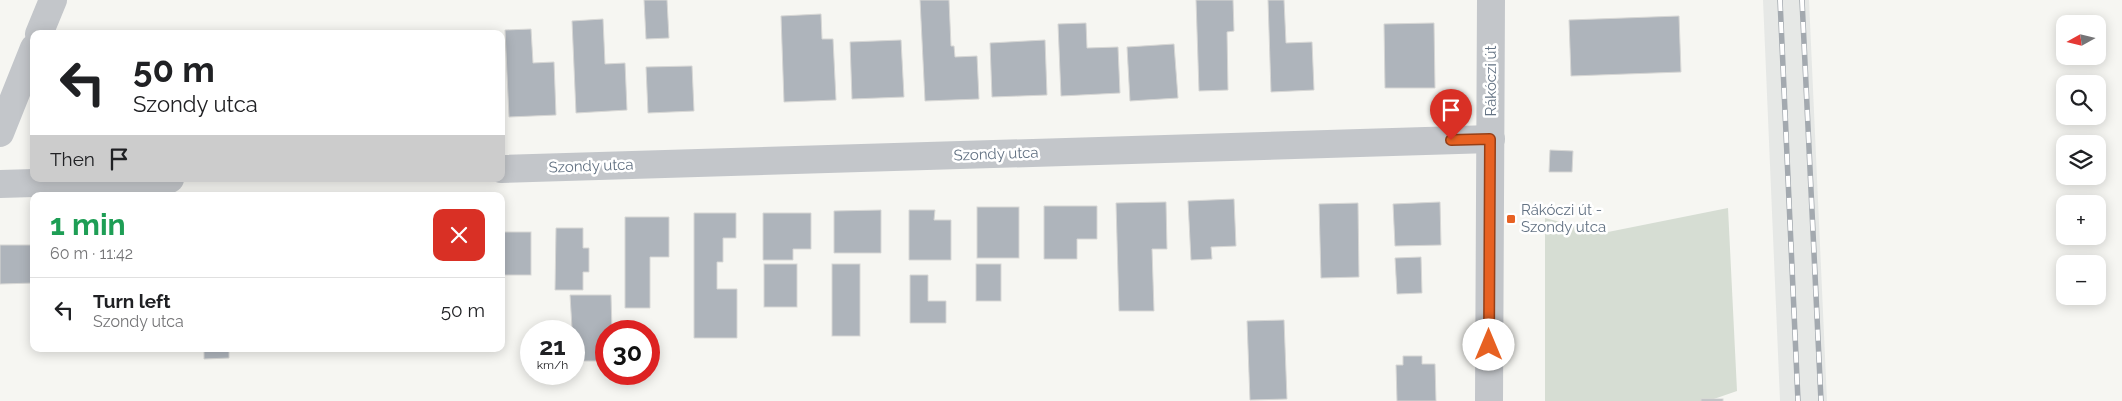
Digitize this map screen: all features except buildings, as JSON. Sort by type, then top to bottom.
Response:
[{"type":"street","points":[[41,30],[53,0]]},
{"type":"street","name":"Rákóczi út","points":[[1489,401],[1491,0]]},
{"type":"street","points":[[0,133],[30,58]]},
{"type":"street","name":"Szondy utca","points":[[505,169],[1490,139]]},
{"type":"street","points":[[0,184],[68,182]]},
{"type":"shaded area","points":[[1763,0],[1809,0],[1827,401],[1780,401]]},
{"type":"shaded area","points":[[1728,208],[1737,391],[1708,401],[1545,401],[1545,218],[1603,233]]},
{"type":"railway","points":[[1780,0],[1798,401]]},
{"type":"railway","points":[[1802,0],[1821,401]]},
{"type":"place","name":"Rákóczi út - Szondy utca","points":[[1511,219]]},
{"type":"route","points":[[1451,140],[1490,139],[1489,345]]}]
